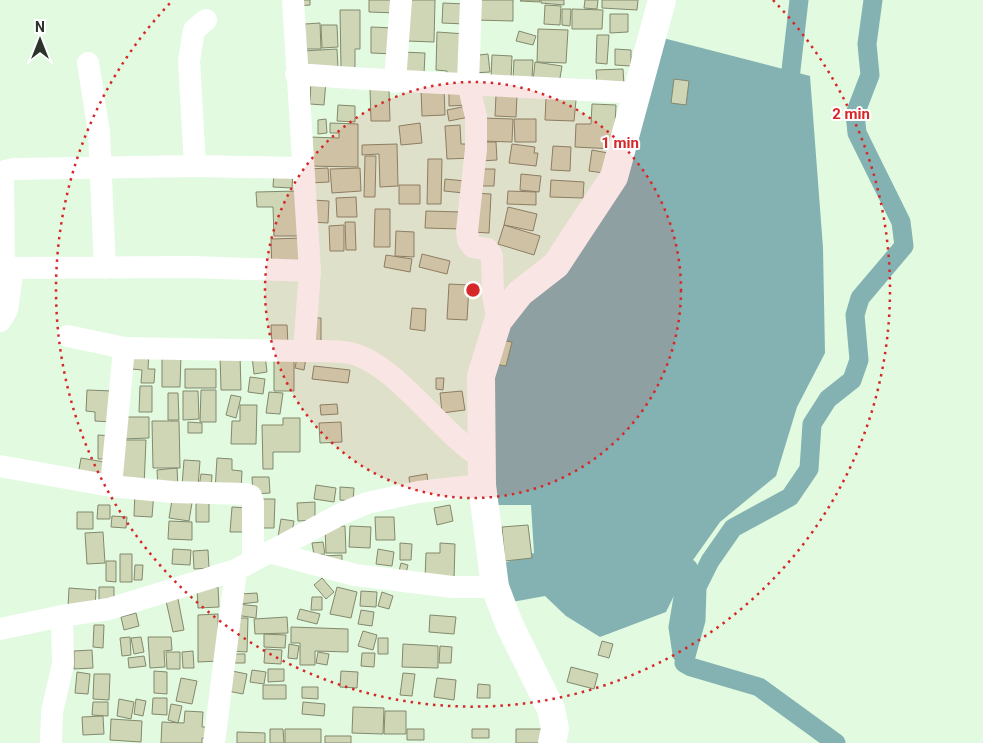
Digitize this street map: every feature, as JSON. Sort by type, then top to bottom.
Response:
[{"type":"main road","points":[[552,743],[555,729],[551,709],[509,624],[495,586],[480,457],[481,376],[498,321],[520,294],[556,265],[614,177],[662,0]]},
{"type":"street","points":[[293,0],[296,74],[310,271],[304,350]]},
{"type":"street","points":[[395,82],[401,0]]},
{"type":"street","points":[[471,0],[468,83],[476,117],[476,149],[468,240],[473,247],[487,249],[492,256],[493,295],[498,321]]},
{"type":"street","points":[[195,166],[189,61],[194,30],[206,20]]},
{"type":"street","points":[[88,64],[99,132],[105,268]]},
{"type":"street","points":[[296,74],[395,82],[468,83],[638,93]]},
{"type":"street","points":[[0,321],[7,310],[3,178],[6,171],[14,169],[195,166],[302,168]]},
{"type":"street","points":[[6,268],[191,267],[310,271]]},
{"type":"street","points":[[68,336],[124,348],[304,350],[350,353],[376,365],[425,407],[462,446],[480,457]]},
{"type":"street","points":[[111,486],[124,348]]},
{"type":"street","points":[[0,466],[111,486],[172,492],[246,494],[251,496],[253,502],[253,561],[214,743]]},
{"type":"street","points":[[0,630],[62,616],[109,609],[253,561],[341,514],[367,503],[418,492],[482,485]]},
{"type":"street","points":[[253,561],[452,587],[495,586]]},
{"type":"street","points":[[51,743],[52,712],[63,664],[62,616]]},
{"type":"water","points":[[663,38],[810,76],[823,248],[825,353],[797,407],[776,476],[720,522],[688,567],[666,612],[600,637],[566,616],[545,596],[512,602],[504,563],[534,553],[531,505],[492,505],[493,364],[506,325],[570,262]]},
{"type":"building","points":[[296,0],[310,0],[310,5],[296,6]]},
{"type":"building","points":[[369,0],[399,0],[398,13],[369,12]]},
{"type":"building","points":[[408,0],[435,0],[434,42],[407,41]]},
{"type":"building","points":[[475,0],[513,0],[513,21],[475,20]]},
{"type":"building","points":[[540,0],[540,2],[520,1]]},
{"type":"building","points":[[541,0],[564,0],[564,5],[541,3]]},
{"type":"building","points":[[585,0],[598,0],[597,9],[584,8]]},
{"type":"building","points":[[602,0],[638,0],[637,10],[602,8]]},
{"type":"building","points":[[443,3],[466,4],[465,24],[442,23]]},
{"type":"building","points":[[545,5],[561,6],[560,25],[544,24]]},
{"type":"building","points":[[562,9],[571,9],[570,26],[562,25]]},
{"type":"building","points":[[572,9],[603,10],[602,29],[572,29]]},
{"type":"building","points":[[340,10],[360,10],[360,49],[355,49],[355,68],[341,69]]},
{"type":"building","points":[[610,14],[628,14],[628,32],[610,33]]},
{"type":"building","points":[[320,23],[321,49],[306,49],[305,24]]},
{"type":"building","points":[[321,25],[337,25],[338,47],[322,48]]},
{"type":"building","points":[[371,27],[395,28],[395,54],[371,53]]},
{"type":"building","points":[[538,29],[568,30],[566,63],[537,62]]},
{"type":"building","points":[[519,31],[536,36],[533,45],[516,41]]},
{"type":"building","points":[[437,32],[466,34],[464,75],[447,75],[447,71],[436,70]]},
{"type":"building","points":[[597,35],[609,35],[607,64],[596,63]]},
{"type":"building","points":[[337,49],[338,67],[303,68],[303,51]]},
{"type":"building","points":[[615,49],[631,50],[631,66],[615,65]]},
{"type":"building","points":[[401,52],[425,53],[424,74],[400,73]]},
{"type":"building","points":[[488,54],[490,72],[473,73],[471,56]]},
{"type":"building","points":[[492,55],[512,56],[511,80],[491,79]]},
{"type":"building","points":[[514,60],[533,60],[532,79],[513,79]]},
{"type":"building","points":[[535,62],[562,66],[559,84],[533,81]]},
{"type":"building","points":[[623,69],[624,85],[597,85],[596,70]]},
{"type":"building","points":[[674,79],[689,81],[686,105],[671,103]]},
{"type":"building","points":[[311,80],[326,81],[324,105],[310,104]]},
{"type":"building","points":[[444,88],[445,115],[422,116],[421,89]]},
{"type":"building","points":[[370,89],[389,89],[390,121],[371,121]]},
{"type":"building","points":[[468,90],[468,105],[449,106],[449,91]]},
{"type":"building","points":[[496,95],[517,96],[516,117],[495,116]]},
{"type":"building","points":[[546,98],[576,100],[574,121],[545,120]]},
{"type":"building","points":[[592,104],[616,105],[614,149],[575,147],[576,124],[591,124]]},
{"type":"building","points":[[338,105],[355,106],[355,122],[337,121]]},
{"type":"building","points":[[467,106],[469,117],[449,121],[447,110]]},
{"type":"building","points":[[482,118],[513,119],[512,142],[481,141]]},
{"type":"building","points":[[326,119],[327,133],[318,134],[318,120]]},
{"type":"building","points":[[514,119],[536,119],[536,142],[515,142]]},
{"type":"building","points":[[330,123],[358,124],[358,167],[308,166],[308,137],[339,138],[339,133],[330,133]]},
{"type":"building","points":[[420,123],[422,143],[401,145],[399,126]]},
{"type":"building","points":[[460,125],[461,144],[471,144],[472,158],[447,159],[445,126]]},
{"type":"building","points":[[479,142],[496,142],[497,160],[480,161]]},
{"type":"building","points":[[397,144],[398,186],[380,187],[379,154],[362,155],[362,145]]},
{"type":"building","points":[[512,144],[535,147],[534,153],[538,153],[536,166],[509,163]]},
{"type":"building","points":[[553,146],[571,147],[570,171],[551,170]]},
{"type":"building","points":[[592,150],[608,153],[604,173],[589,171]]},
{"type":"building","points":[[365,156],[376,156],[375,197],[364,197]]},
{"type":"building","points":[[428,159],[442,159],[441,204],[427,204]]},
{"type":"building","points":[[328,168],[329,182],[310,183],[309,169]]},
{"type":"building","points":[[360,168],[361,191],[332,193],[330,169]]},
{"type":"building","points":[[479,169],[495,169],[494,186],[479,186]]},
{"type":"building","points":[[274,172],[293,172],[292,188],[273,187]]},
{"type":"building","points":[[521,174],[541,176],[539,192],[520,190]]},
{"type":"building","points":[[445,179],[465,181],[464,193],[444,191]]},
{"type":"building","points":[[551,180],[584,182],[583,198],[550,197]]},
{"type":"building","points":[[399,185],[420,185],[420,204],[399,204]]},
{"type":"building","points":[[298,191],[299,236],[274,236],[273,207],[257,207],[256,192]]},
{"type":"building","points":[[508,191],[536,192],[536,205],[507,204]]},
{"type":"building","points":[[474,193],[491,194],[489,233],[472,232]]},
{"type":"building","points":[[356,197],[357,217],[337,217],[336,198]]},
{"type":"building","points":[[312,200],[329,201],[328,223],[311,222]]},
{"type":"building","points":[[508,207],[537,214],[533,231],[504,225]]},
{"type":"building","points":[[375,209],[390,209],[390,247],[374,247]]},
{"type":"building","points":[[426,211],[462,212],[461,229],[425,228]]},
{"type":"building","points":[[345,222],[355,222],[356,250],[346,250]]},
{"type":"building","points":[[344,225],[344,251],[330,251],[329,226]]},
{"type":"building","points":[[504,225],[540,236],[534,255],[498,244]]},
{"type":"building","points":[[396,231],[414,232],[414,257],[395,256]]},
{"type":"building","points":[[302,238],[303,268],[272,270],[271,239]]},
{"type":"building","points":[[422,254],[450,261],[447,274],[419,267]]},
{"type":"building","points":[[386,255],[412,259],[410,272],[384,267]]},
{"type":"building","points":[[449,284],[469,285],[467,320],[447,319]]},
{"type":"building","points":[[412,308],[426,309],[425,331],[410,329]]},
{"type":"building","points":[[309,318],[321,318],[321,345],[310,345]]},
{"type":"building","points":[[271,325],[287,325],[288,345],[272,345]]},
{"type":"building","points":[[499,340],[512,342],[506,366],[494,364]]},
{"type":"building","points":[[132,351],[149,352],[148,369],[155,369],[154,383],[141,383],[142,370],[132,369]]},
{"type":"building","points":[[162,355],[181,355],[180,387],[162,387]]},
{"type":"building","points":[[220,355],[240,355],[241,390],[221,390]]},
{"type":"building","points":[[265,355],[267,372],[254,374],[252,356]]},
{"type":"building","points":[[274,357],[294,358],[294,391],[274,391]]},
{"type":"building","points":[[297,357],[306,358],[304,370],[295,368]]},
{"type":"building","points":[[314,366],[350,370],[348,383],[312,379]]},
{"type":"building","points":[[185,369],[216,369],[216,388],[185,388]]},
{"type":"building","points":[[250,377],[265,379],[263,394],[248,392]]},
{"type":"building","points":[[436,378],[444,378],[443,390],[436,389]]},
{"type":"building","points":[[140,386],[152,386],[152,412],[139,412]]},
{"type":"building","points":[[87,390],[113,391],[112,422],[95,421],[95,412],[86,411]]},
{"type":"building","points":[[201,390],[216,390],[216,422],[200,422]]},
{"type":"building","points":[[183,391],[198,391],[199,419],[183,420]]},
{"type":"building","points":[[462,391],[465,410],[442,413],[440,393]]},
{"type":"building","points":[[269,392],[283,393],[280,414],[266,413]]},
{"type":"building","points":[[168,393],[178,393],[179,420],[168,420]]},
{"type":"building","points":[[231,395],[241,397],[236,418],[226,415]]},
{"type":"building","points":[[337,404],[338,414],[321,415],[320,405]]},
{"type":"building","points":[[240,405],[257,405],[256,444],[231,444],[232,421],[240,421]]},
{"type":"building","points":[[122,417],[149,417],[149,438],[122,439]]},
{"type":"building","points":[[283,418],[300,418],[300,452],[273,452],[273,469],[263,469],[262,425],[283,425]]},
{"type":"building","points":[[152,421],[179,421],[180,468],[153,468]]},
{"type":"building","points":[[188,422],[202,423],[202,433],[188,433]]},
{"type":"building","points":[[341,422],[342,442],[320,443],[319,423]]},
{"type":"building","points":[[98,435],[113,436],[113,459],[98,459]]},
{"type":"building","points":[[120,440],[146,440],[144,486],[118,485]]},
{"type":"building","points":[[81,458],[110,463],[107,481],[78,475]]},
{"type":"building","points":[[217,458],[232,459],[232,470],[242,471],[241,492],[215,491]]},
{"type":"building","points":[[184,460],[200,461],[198,487],[182,486]]},
{"type":"building","points":[[177,468],[178,488],[158,489],[157,470]]},
{"type":"building","points":[[201,474],[212,475],[211,488],[199,487]]},
{"type":"building","points":[[427,474],[428,485],[410,488],[409,477]]},
{"type":"building","points":[[252,477],[269,477],[270,493],[253,494]]},
{"type":"building","points":[[316,485],[336,488],[334,502],[314,499]]},
{"type":"building","points":[[340,487],[354,488],[353,501],[340,500]]},
{"type":"building","points":[[135,491],[154,492],[152,517],[134,516]]},
{"type":"building","points":[[257,499],[275,499],[274,528],[256,528]]},
{"type":"building","points":[[172,500],[192,503],[189,521],[169,518]]},
{"type":"building","points":[[315,502],[315,520],[298,521],[297,503]]},
{"type":"building","points":[[196,503],[209,503],[209,522],[196,522]]},
{"type":"building","points":[[98,505],[110,505],[110,519],[97,519]]},
{"type":"building","points":[[450,505],[453,521],[437,525],[434,508]]},
{"type":"building","points":[[232,507],[247,508],[246,532],[230,532]]},
{"type":"building","points":[[77,512],[93,512],[93,529],[77,529]]},
{"type":"building","points":[[112,516],[127,517],[126,528],[111,527]]},
{"type":"building","points":[[375,517],[394,517],[395,540],[376,540]]},
{"type":"building","points":[[281,519],[294,521],[291,538],[278,537]]},
{"type":"building","points":[[169,521],[192,522],[192,540],[168,539]]},
{"type":"building","points":[[528,525],[532,558],[505,561],[502,527]]},
{"type":"building","points":[[345,526],[346,553],[326,553],[325,527]]},
{"type":"building","points":[[350,526],[371,527],[370,548],[349,547]]},
{"type":"building","points":[[103,532],[105,563],[87,564],[85,533]]},
{"type":"building","points":[[323,542],[325,554],[314,555],[312,543]]},
{"type":"building","points":[[400,543],[412,544],[411,560],[400,560]]},
{"type":"building","points":[[440,543],[455,544],[454,579],[425,578],[426,553],[440,553]]},
{"type":"building","points":[[173,549],[191,550],[190,565],[172,564]]},
{"type":"building","points":[[378,549],[394,552],[392,566],[376,564]]},
{"type":"building","points":[[208,550],[209,568],[194,569],[193,551]]},
{"type":"building","points":[[120,554],[132,554],[132,582],[120,582]]},
{"type":"building","points":[[342,555],[342,564],[324,556]]},
{"type":"building","points":[[106,561],[116,561],[116,582],[106,581]]},
{"type":"building","points":[[401,563],[408,565],[405,577],[398,575]]},
{"type":"building","points":[[135,565],[143,565],[142,580],[134,580]]},
{"type":"building","points":[[322,578],[334,592],[326,599],[314,585]]},
{"type":"building","points":[[99,587],[114,587],[114,604],[99,604]]},
{"type":"building","points":[[197,587],[218,587],[219,607],[198,608]]},
{"type":"building","points":[[337,587],[357,592],[351,618],[330,614]]},
{"type":"building","points":[[69,588],[96,590],[95,609],[68,607]]},
{"type":"building","points":[[361,591],[377,592],[376,607],[360,606]]},
{"type":"building","points":[[382,592],[393,596],[389,609],[378,606]]},
{"type":"building","points":[[257,593],[258,602],[240,604],[240,594]]},
{"type":"building","points":[[312,597],[322,597],[322,610],[311,610]]},
{"type":"building","points":[[178,599],[184,630],[173,632],[166,601]]},
{"type":"building","points":[[236,604],[257,606],[256,618],[235,615]]},
{"type":"building","points":[[300,609],[320,614],[317,624],[297,619]]},
{"type":"building","points":[[361,610],[374,612],[372,626],[358,624]]},
{"type":"building","points":[[136,613],[139,626],[124,630],[121,617]]},
{"type":"building","points":[[218,614],[219,661],[198,662],[198,615]]},
{"type":"building","points":[[430,615],[456,617],[454,634],[429,632]]},
{"type":"building","points":[[287,617],[288,633],[255,634],[254,619]]},
{"type":"building","points":[[231,618],[248,618],[247,652],[230,651]]},
{"type":"building","points":[[94,625],[104,625],[103,648],[93,647]]},
{"type":"building","points":[[291,627],[348,629],[348,652],[315,651],[315,665],[300,665],[300,643],[291,643]]},
{"type":"building","points":[[363,631],[377,635],[373,650],[358,646]]},
{"type":"building","points":[[264,634],[286,635],[285,648],[264,647]]},
{"type":"building","points":[[130,637],[131,655],[122,656],[120,638]]},
{"type":"building","points":[[141,637],[144,652],[134,654],[131,638]]},
{"type":"building","points":[[148,637],[171,637],[172,650],[164,651],[165,667],[150,668]]},
{"type":"building","points":[[378,638],[388,638],[388,654],[378,654]]},
{"type":"building","points":[[602,641],[613,644],[609,658],[598,655]]},
{"type":"building","points":[[289,644],[299,646],[297,659],[288,658]]},
{"type":"building","points":[[403,644],[438,646],[438,668],[402,667]]},
{"type":"building","points":[[440,646],[452,647],[451,663],[439,663]]},
{"type":"building","points":[[265,649],[282,650],[281,664],[264,663]]},
{"type":"building","points":[[92,650],[93,668],[74,669],[74,651]]},
{"type":"building","points":[[193,651],[194,668],[183,668],[182,652]]},
{"type":"building","points":[[166,652],[180,652],[180,669],[167,669]]},
{"type":"building","points":[[318,652],[329,654],[327,665],[316,663]]},
{"type":"building","points":[[362,653],[375,653],[374,667],[361,666]]},
{"type":"building","points":[[228,654],[245,654],[245,663],[228,663]]},
{"type":"building","points":[[144,656],[146,666],[129,668],[128,658]]},
{"type":"building","points":[[571,667],[598,674],[594,689],[567,682]]},
{"type":"building","points":[[268,669],[284,669],[284,681],[268,682]]},
{"type":"building","points":[[252,670],[266,672],[264,684],[250,682]]},
{"type":"building","points":[[154,671],[167,672],[167,694],[154,693]]},
{"type":"building","points":[[232,671],[247,674],[243,694],[228,691]]},
{"type":"building","points":[[341,671],[358,672],[357,688],[340,687]]},
{"type":"building","points":[[77,672],[90,674],[88,694],[75,693]]},
{"type":"building","points":[[403,673],[415,674],[412,696],[400,695]]},
{"type":"building","points":[[94,674],[110,674],[109,700],[93,699]]},
{"type":"building","points":[[181,678],[197,681],[192,704],[176,701]]},
{"type":"building","points":[[437,678],[456,680],[454,700],[434,697]]},
{"type":"building","points":[[478,684],[490,685],[490,698],[477,698]]},
{"type":"building","points":[[263,685],[286,685],[286,699],[263,699]]},
{"type":"building","points":[[302,687],[318,687],[318,699],[302,698]]},
{"type":"building","points":[[153,698],[167,698],[167,715],[152,714]]},
{"type":"building","points":[[119,699],[134,702],[131,719],[117,716]]},
{"type":"building","points":[[136,699],[146,701],[143,716],[134,714]]},
{"type":"building","points":[[93,702],[108,702],[108,716],[92,715]]},
{"type":"building","points":[[303,702],[325,704],[324,716],[302,714]]},
{"type":"building","points":[[171,704],[182,706],[178,723],[168,720]]},
{"type":"building","points":[[353,707],[384,708],[383,734],[352,733]]},
{"type":"building","points":[[185,711],[203,712],[202,727],[213,727],[212,739],[202,738],[202,743],[161,743],[162,722],[184,723]]},
{"type":"building","points":[[385,711],[406,711],[406,734],[384,734]]},
{"type":"building","points":[[103,716],[104,734],[83,735],[82,717]]},
{"type":"building","points":[[111,719],[142,721],[141,742],[110,740]]},
{"type":"building","points":[[270,729],[283,729],[284,743],[270,743]]},
{"type":"building","points":[[285,729],[321,729],[321,743],[285,743]]},
{"type":"building","points":[[407,729],[424,729],[424,740],[407,740]]},
{"type":"building","points":[[472,729],[489,729],[489,738],[472,738]]},
{"type":"building","points":[[516,729],[544,729],[543,743],[516,743]]},
{"type":"building","points":[[237,732],[265,733],[265,743],[237,743]]},
{"type":"building","points":[[325,736],[351,736],[351,743],[325,743]]},
{"type":"waterway","points":[[788,96],[799,0]]},
{"type":"waterway","points":[[836,743],[759,687],[691,667],[684,663],[696,620],[697,587],[710,561],[733,528],[790,497],[809,469],[812,424],[828,399],[852,380],[859,360],[855,315],[860,298],[904,246],[901,222],[857,133],[855,114],[870,75],[867,44],[873,0]]},
{"type":"waterway","points":[[666,557],[688,568],[678,627],[682,654]]}]
